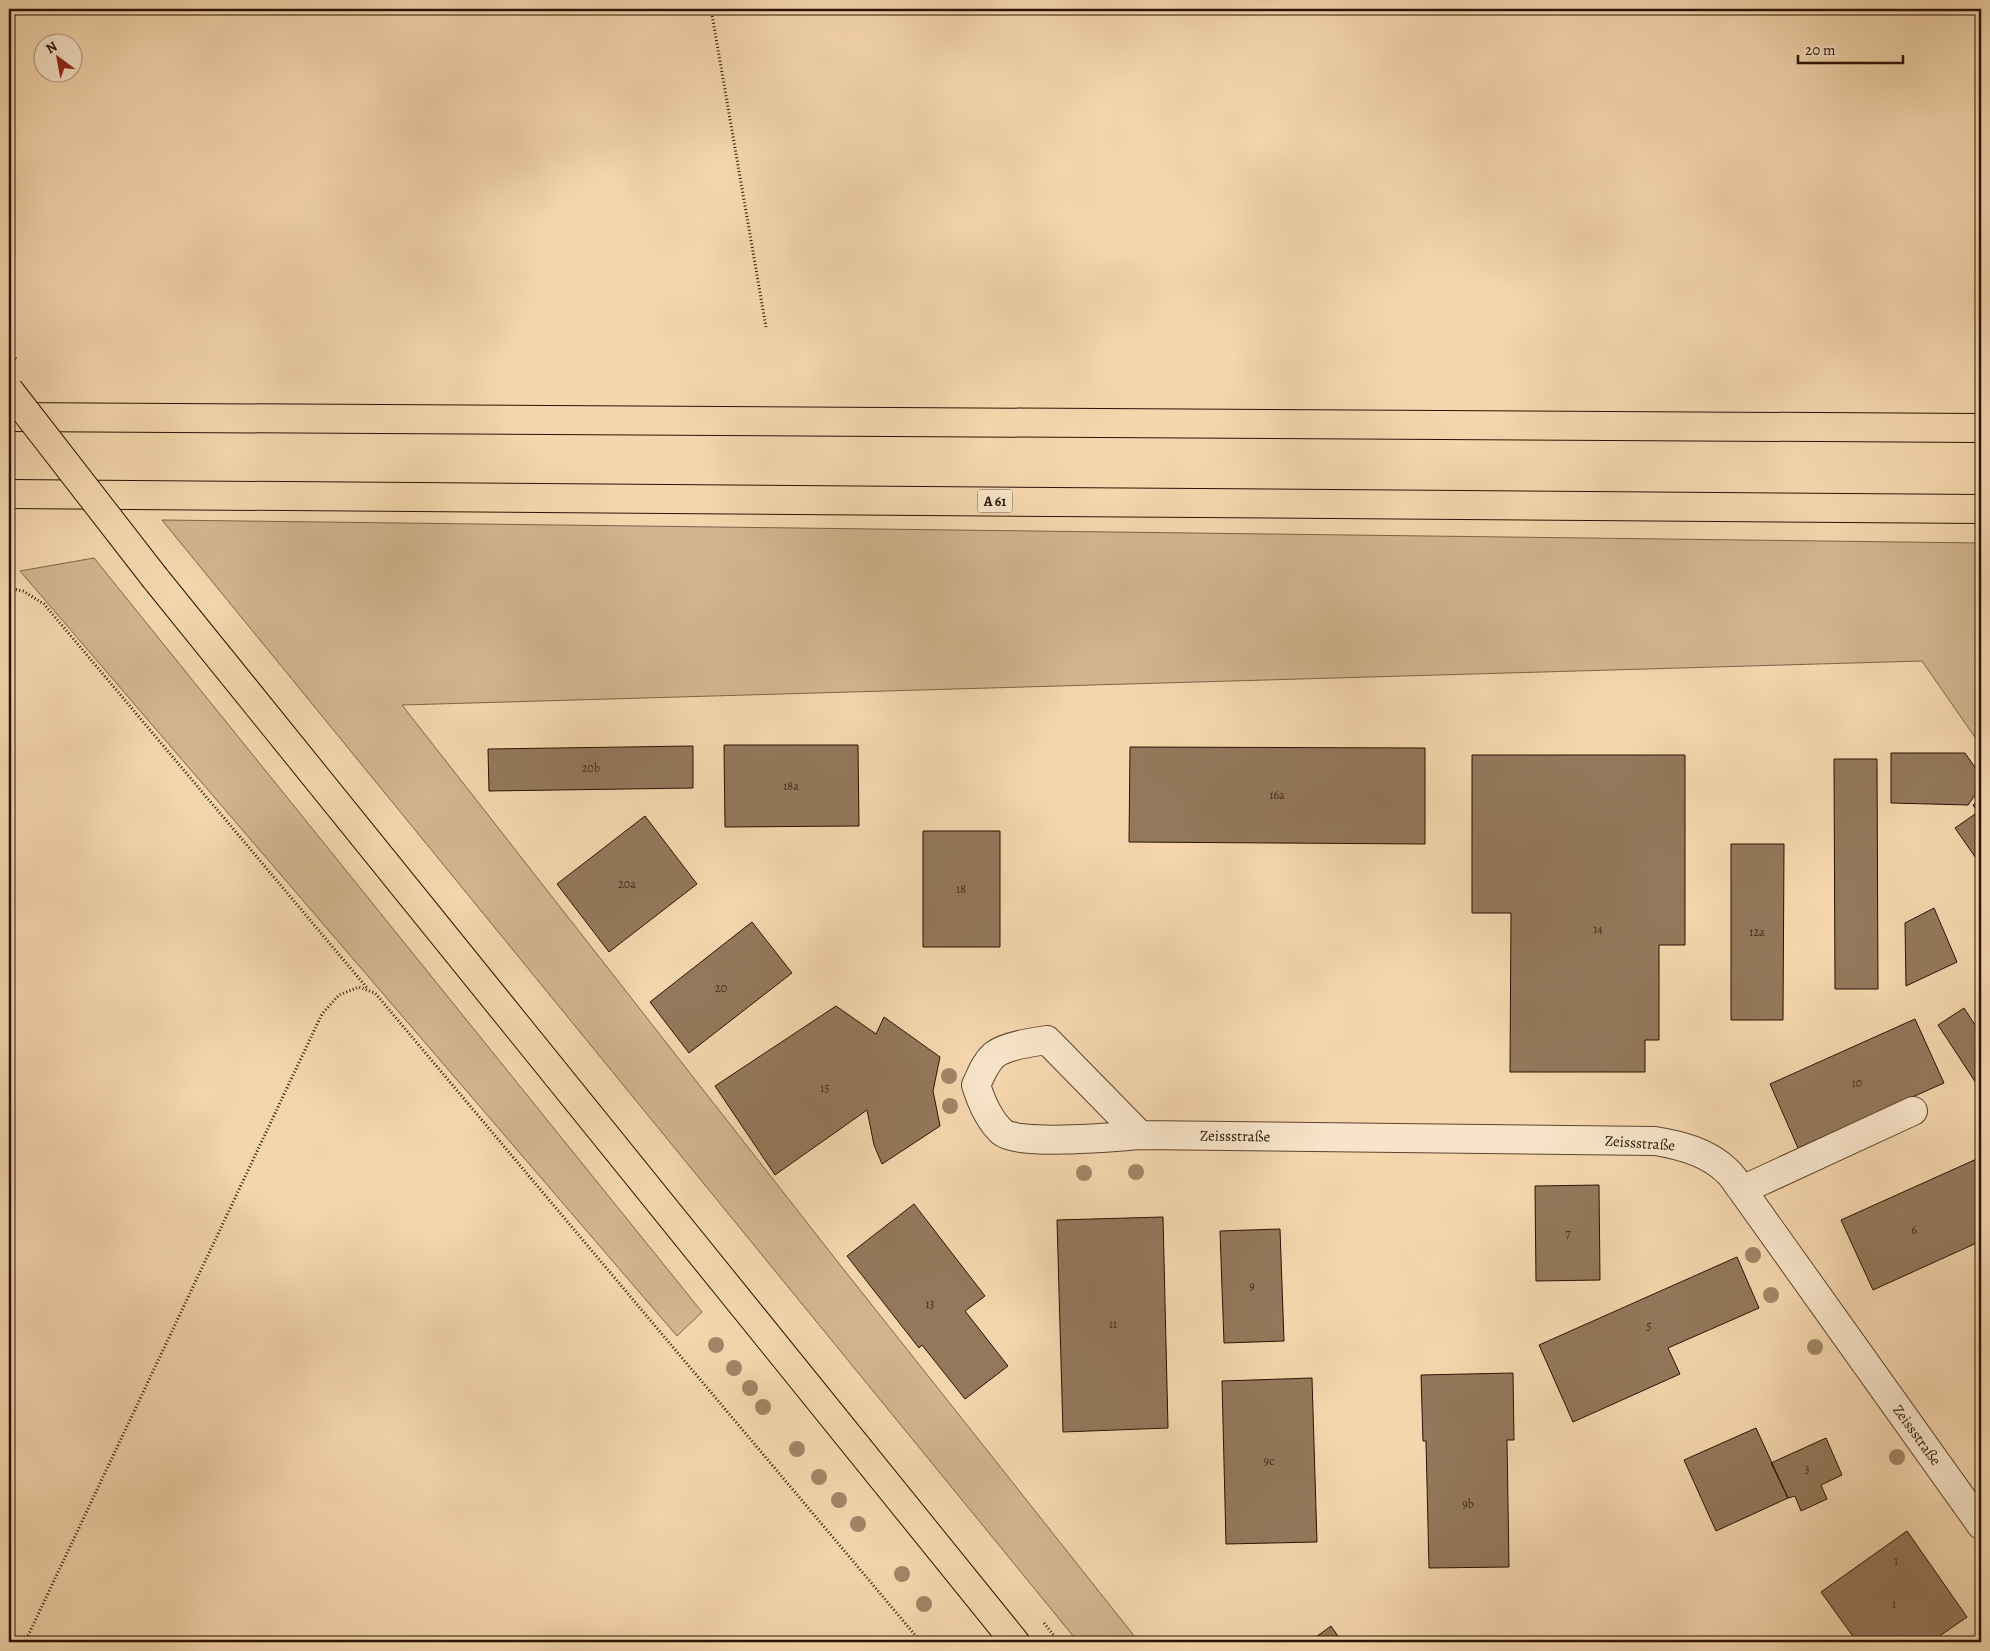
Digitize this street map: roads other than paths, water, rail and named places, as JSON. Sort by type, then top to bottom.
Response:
[{"type":"main road","points":[[9,390],[155,578],[1015,1642]]},
{"type":"main road","points":[[9,416],[1981,428]]},
{"type":"main road","name":"A 61","points":[[9,494],[1981,509]]},
{"type":"street","name":"Zeissstraße","points":[[1140,1135],[1046,1040],[1020,1045],[995,1054],[984,1068],[976,1085],[987,1111],[1003,1134],[1057,1141],[1140,1135],[1655,1141],[1681,1146],[1706,1156],[1727,1170],[1742,1190],[1981,1525]]},
{"type":"street","points":[[1742,1190],[1912,1111]]}]
